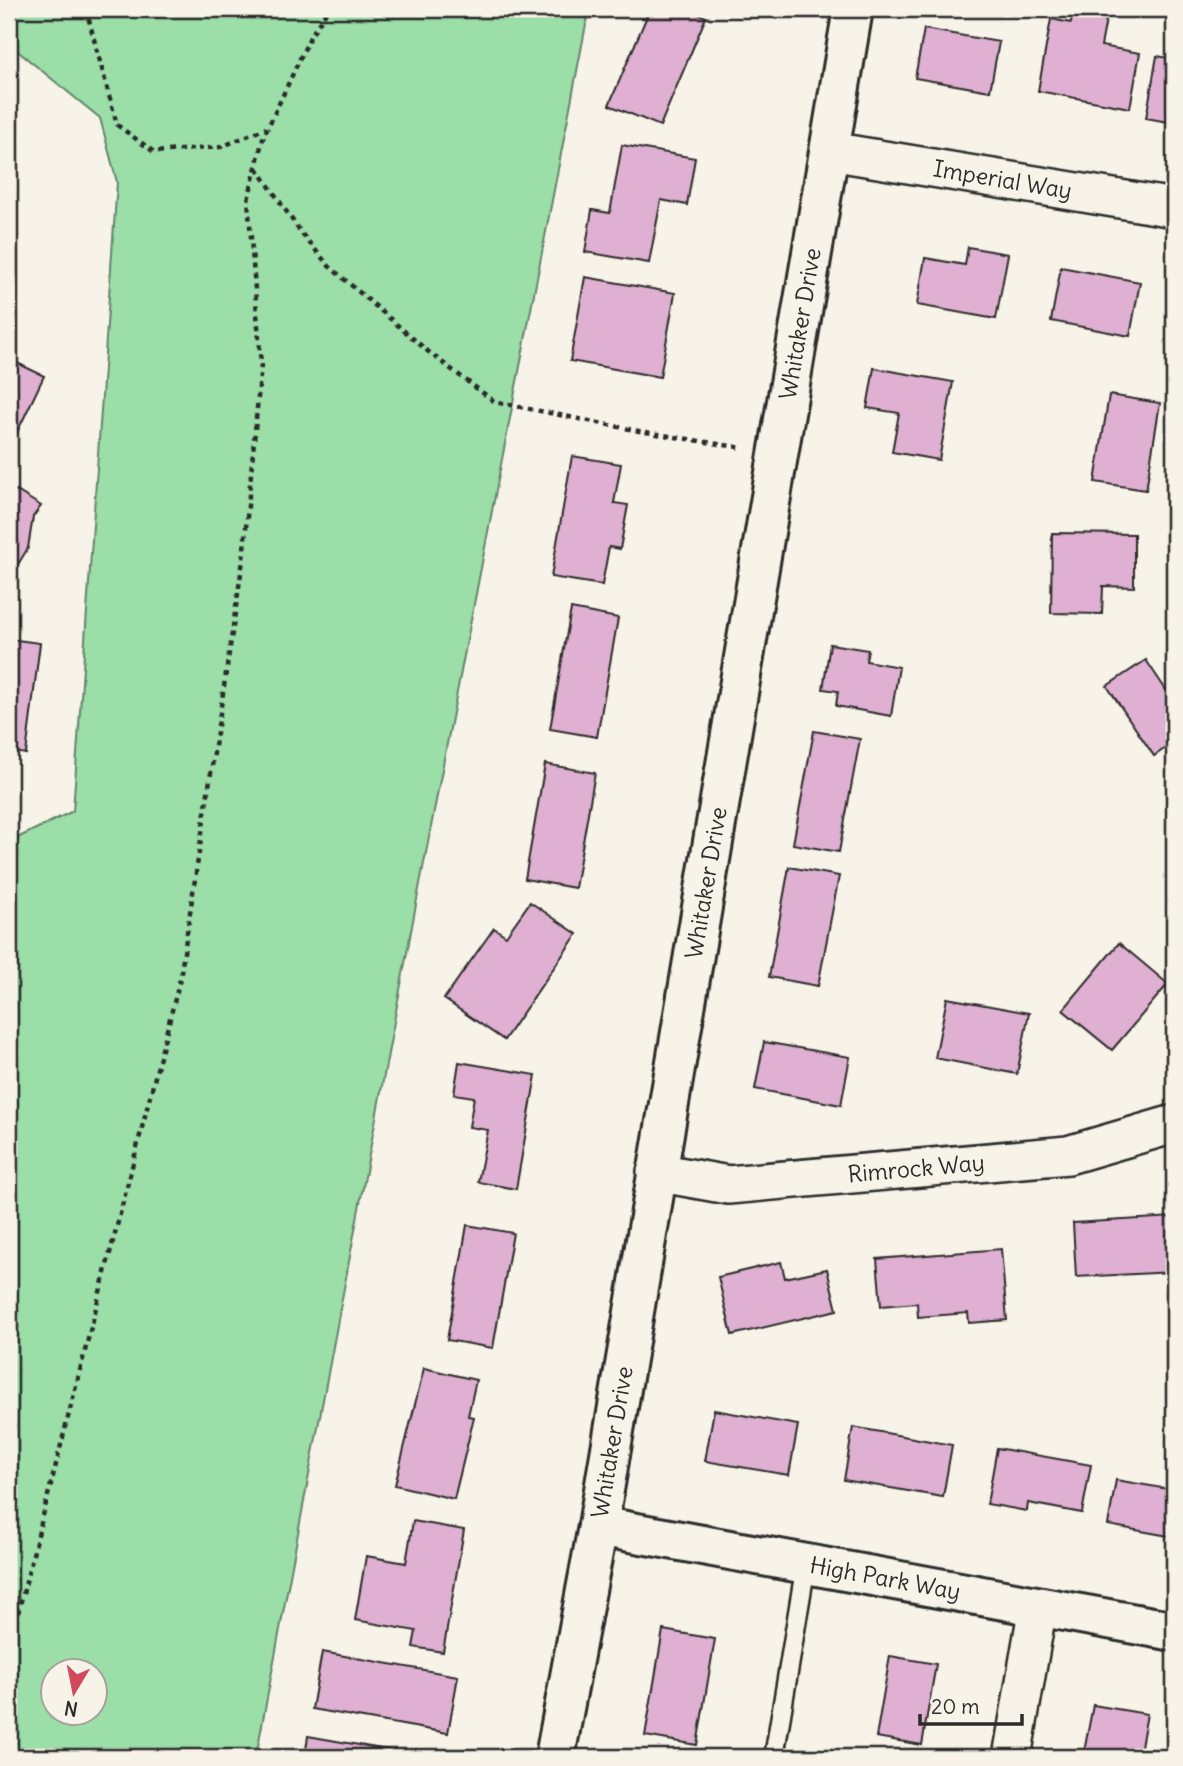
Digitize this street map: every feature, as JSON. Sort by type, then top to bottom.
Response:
[{"type":"street","name":"Whitaker Drive","points":[[555,1757],[598,1526],[853,9]]},
{"type":"street","name":"Imperial Way","points":[[830,151],[1174,208]]},
{"type":"street","name":"Rimrock Way","points":[[656,1172],[728,1185],[1068,1155],[1174,1124]]},
{"type":"street","name":"High Park Way","points":[[598,1526],[1174,1631]]},
{"type":"street","points":[[1012,1757],[1038,1606]]},
{"type":"lane","points":[[774,1757],[806,1564]]},
{"type":"path","points":[[86,9],[117,125],[154,152],[221,147],[268,127]]},
{"type":"path","points":[[9,1631],[17,1617],[180,979],[244,546],[261,365],[248,200],[268,127],[310,37],[328,9]]},
{"type":"path","points":[[256,167],[301,233],[329,266],[431,354],[495,402],[639,432],[779,454]]},
{"type":"green space","points":[[9,9],[589,9],[418,894],[256,1757],[9,1757],[9,842],[73,811],[117,182],[100,118],[9,44]]},
{"type":"building","points":[[650,9],[686,9],[706,17],[660,126],[609,105]]},
{"type":"building","points":[[1073,9],[1108,9],[1101,46],[1140,53],[1130,108],[1038,91],[1051,19],[1071,23]]},
{"type":"building","points":[[924,29],[999,42],[990,91],[915,78]]},
{"type":"building","points":[[1157,56],[1174,59],[1174,123],[1146,118]]},
{"type":"building","points":[[622,145],[695,158],[687,205],[661,200],[649,263],[585,252],[592,210],[610,213]]},
{"type":"building","points":[[968,247],[1008,254],[996,319],[917,305],[925,258],[965,265]]},
{"type":"building","points":[[1061,267],[1140,282],[1130,336],[1051,321]]},
{"type":"building","points":[[585,277],[675,293],[660,377],[570,361]]},
{"type":"building","points":[[9,359],[44,376],[10,447],[9,446]]},
{"type":"building","points":[[874,368],[953,382],[939,460],[892,452],[899,413],[867,408]]},
{"type":"building","points":[[1109,395],[1160,403],[1146,490],[1095,482]]},
{"type":"building","points":[[572,456],[621,464],[614,503],[628,505],[620,549],[609,547],[602,585],[551,577]]},
{"type":"building","points":[[9,486],[41,506],[33,517],[28,548],[9,579]]},
{"type":"building","points":[[1052,533],[1134,534],[1134,587],[1103,586],[1102,614],[1051,613]]},
{"type":"building","points":[[571,609],[618,618],[597,737],[550,729]]},
{"type":"building","points":[[9,639],[40,643],[26,754],[9,751]]},
{"type":"building","points":[[830,644],[868,650],[866,661],[899,667],[891,716],[836,706],[838,691],[823,689]]},
{"type":"building","points":[[1146,660],[1174,702],[1174,742],[1154,756],[1107,686]]},
{"type":"building","points":[[814,731],[860,739],[839,852],[793,844]]},
{"type":"building","points":[[545,764],[595,773],[575,888],[525,879]]},
{"type":"building","points":[[789,867],[839,876],[818,986],[769,977]]},
{"type":"building","points":[[530,902],[577,934],[504,1040],[444,999],[494,928],[506,936]]},
{"type":"building","points":[[1119,943],[1168,984],[1112,1050],[1063,1010]]},
{"type":"building","points":[[947,998],[1029,1013],[1017,1074],[935,1058]]},
{"type":"building","points":[[764,1042],[850,1057],[841,1105],[755,1089]]},
{"type":"building","points":[[459,1062],[536,1075],[516,1189],[478,1182],[488,1130],[469,1127],[474,1097],[454,1094]]},
{"type":"building","points":[[1174,1217],[1174,1272],[1076,1277],[1073,1223]]},
{"type":"building","points":[[467,1225],[513,1233],[493,1348],[447,1340]]},
{"type":"building","points":[[1001,1249],[1007,1320],[969,1323],[968,1313],[918,1317],[917,1303],[881,1306],[877,1259]]},
{"type":"building","points":[[781,1262],[785,1278],[827,1269],[837,1310],[732,1335],[718,1277]]},
{"type":"building","points":[[424,1368],[476,1380],[468,1416],[474,1417],[454,1499],[395,1485]]},
{"type":"building","points":[[714,1410],[798,1425],[789,1475],[705,1461]]},
{"type":"building","points":[[853,1427],[952,1445],[943,1497],[844,1480]]},
{"type":"building","points":[[997,1448],[1091,1465],[1082,1513],[1028,1503],[1027,1511],[987,1504]]},
{"type":"building","points":[[1116,1480],[1174,1490],[1174,1537],[1108,1525]]},
{"type":"building","points":[[413,1521],[464,1530],[443,1652],[413,1647],[416,1631],[355,1620],[366,1556],[406,1563]]},
{"type":"building","points":[[663,1630],[715,1639],[697,1745],[645,1736]]},
{"type":"building","points":[[322,1652],[458,1676],[448,1733],[312,1709]]},
{"type":"building","points":[[890,1656],[936,1664],[922,1745],[876,1737]]},
{"type":"building","points":[[1093,1705],[1147,1714],[1139,1757],[1083,1757]]},
{"type":"building","points":[[308,1736],[427,1757],[305,1757]]}]
